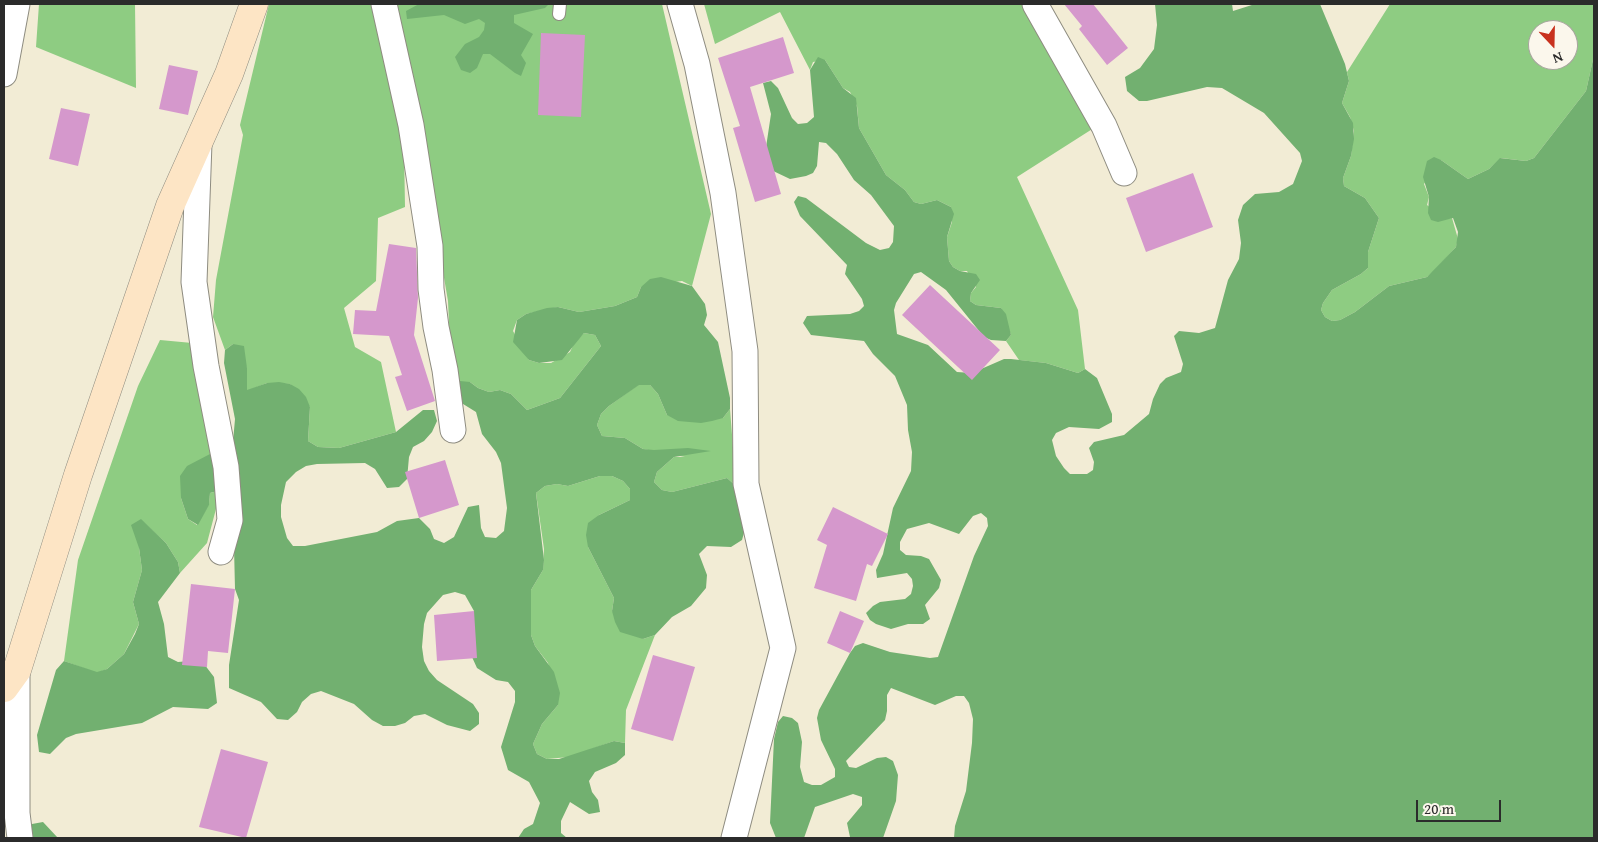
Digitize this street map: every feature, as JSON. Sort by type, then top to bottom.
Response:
[{"type":"street","points":[[4,74],[18,4]]},
{"type":"street","points":[[20,838],[10,679],[170,206],[229,74],[254,4]]},
{"type":"street","points":[[384,4],[411,125],[430,246],[431,289],[436,327],[445,370],[453,430]]},
{"type":"street","points":[[680,4],[697,64],[723,193],[745,351],[746,484],[783,648],[734,838]]},
{"type":"street","points":[[1035,4],[1104,126],[1124,173]]},
{"type":"street","points":[[199,143],[194,282],[206,366],[226,467],[230,520],[221,552]]},
{"type":"green space","points":[[39,4],[135,4],[136,88],[36,47]]},
{"type":"green space","points":[[269,4],[374,4],[404,149],[405,207],[378,218],[376,281],[344,308],[355,347],[381,362],[396,432],[339,448],[318,447],[308,441],[310,407],[290,384],[267,383],[247,391],[247,368],[233,344],[225,350],[213,317],[216,280],[243,135],[240,125]]},
{"type":"green space","points":[[397,4],[662,4],[711,214],[692,286],[682,281],[641,287],[637,297],[615,306],[579,312],[558,307],[526,314],[517,320],[513,331],[529,360],[539,363],[551,363],[570,352],[575,341],[584,333],[595,335],[601,346],[560,398],[527,410],[511,394],[500,390],[489,392],[478,388],[470,382],[452,389],[448,301]]},
{"type":"green space","points":[[419,4],[549,4],[545,8],[514,15],[514,23],[533,34],[521,55],[526,63],[521,76],[490,54],[483,54],[477,68],[470,73],[461,70],[455,57],[465,44],[479,37],[484,30],[485,23],[479,19],[465,24],[444,15],[407,19],[406,11]]},
{"type":"green space","points":[[704,4],[1032,4],[1097,126],[1017,177],[1078,310],[1085,369],[1078,373],[1046,363],[1019,360],[1006,341],[1011,335],[1001,308],[976,305],[970,301],[971,293],[976,287],[967,271],[960,271],[953,267],[949,261],[947,237],[952,222],[951,207],[937,200],[921,204],[914,202],[905,190],[886,175],[859,128],[857,106],[850,92],[843,88],[825,60],[813,62],[810,70],[780,12],[715,44]]},
{"type":"green space","points":[[1155,4],[1232,4],[1233,11],[1255,4],[1320,4],[1345,64],[1349,81],[1342,103],[1353,123],[1354,139],[1351,156],[1343,178],[1344,186],[1365,198],[1379,218],[1368,252],[1368,268],[1332,290],[1323,303],[1321,310],[1325,317],[1332,321],[1340,320],[1355,312],[1389,286],[1427,277],[1456,247],[1458,232],[1453,218],[1438,222],[1431,220],[1428,213],[1429,197],[1423,177],[1427,161],[1434,157],[1441,160],[1468,179],[1489,169],[1500,158],[1526,161],[1534,158],[1586,91],[1594,55],[1594,838],[954,838],[955,826],[966,791],[972,743],[973,719],[969,703],[964,696],[956,696],[935,705],[891,688],[887,695],[885,720],[846,761],[849,767],[856,768],[877,758],[886,757],[893,761],[898,775],[896,801],[883,838],[850,837],[847,823],[862,805],[862,797],[853,794],[815,807],[804,838],[776,838],[770,823],[774,739],[778,722],[783,716],[792,718],[798,723],[802,742],[800,767],[804,782],[812,785],[821,785],[835,777],[835,769],[821,740],[817,718],[819,710],[850,653],[855,646],[863,643],[890,652],[930,658],[938,657],[974,556],[988,526],[987,518],[981,513],[973,516],[959,534],[929,523],[907,529],[900,542],[900,550],[906,555],[921,556],[929,559],[941,580],[939,588],[925,605],[930,619],[923,624],[908,624],[891,629],[870,620],[866,613],[873,606],[880,602],[905,599],[911,594],[913,586],[912,579],[907,573],[877,578],[876,570],[883,554],[893,508],[911,471],[912,452],[908,430],[907,405],[895,376],[873,354],[864,341],[811,335],[803,323],[807,316],[850,314],[859,311],[864,306],[862,299],[845,274],[847,265],[800,216],[794,202],[798,196],[806,198],[866,243],[880,250],[889,248],[893,242],[894,226],[871,195],[854,180],[837,154],[826,143],[819,142],[817,166],[813,173],[790,179],[769,169],[765,154],[771,114],[763,83],[771,81],[778,88],[792,118],[798,124],[807,123],[814,117],[810,70],[818,57],[825,60],[843,88],[856,98],[859,128],[886,175],[905,190],[914,202],[921,204],[937,200],[951,207],[954,214],[947,237],[949,261],[953,267],[960,271],[976,274],[980,280],[971,293],[970,301],[976,305],[1001,308],[1006,314],[1011,335],[1006,341],[991,340],[984,337],[946,290],[921,272],[914,274],[896,303],[894,310],[897,334],[928,345],[957,372],[972,373],[1004,359],[1011,359],[1046,363],[1078,373],[1085,369],[1097,378],[1112,414],[1112,422],[1099,429],[1069,427],[1056,433],[1052,440],[1056,456],[1070,474],[1087,474],[1093,470],[1094,462],[1089,448],[1094,442],[1124,435],[1149,414],[1160,384],[1166,378],[1181,372],[1183,364],[1174,336],[1179,331],[1199,333],[1215,328],[1228,280],[1239,259],[1241,243],[1238,220],[1243,205],[1255,194],[1279,192],[1293,184],[1302,161],[1300,153],[1264,113],[1222,88],[1207,87],[1147,101],[1139,101],[1127,91],[1125,77],[1140,68],[1154,49],[1157,25]]},
{"type":"green space","points":[[1390,4],[1594,4],[1594,55],[1586,91],[1534,158],[1526,161],[1501,158],[1489,169],[1468,179],[1441,160],[1424,184],[1429,197],[1427,205],[1445,219],[1452,218],[1458,239],[1456,247],[1427,277],[1389,286],[1355,312],[1340,320],[1332,321],[1325,317],[1321,310],[1323,303],[1332,290],[1368,268],[1368,252],[1379,218],[1365,198],[1344,186],[1343,178],[1351,156],[1354,131],[1350,117],[1342,103],[1349,81],[1347,72]]},
{"type":"green space","points":[[661,277],[692,286],[705,304],[707,315],[704,325],[718,342],[730,398],[730,409],[723,418],[712,421],[701,423],[678,421],[667,415],[658,394],[650,385],[639,385],[609,406],[601,414],[597,425],[602,436],[625,438],[643,449],[688,448],[711,451],[674,457],[657,472],[654,482],[662,490],[672,492],[727,478],[736,486],[745,529],[742,540],[731,547],[707,546],[699,554],[707,575],[706,588],[691,606],[672,617],[655,635],[643,639],[620,632],[612,611],[614,598],[588,547],[586,535],[588,523],[599,515],[630,500],[630,489],[623,481],[612,476],[600,476],[568,486],[557,484],[545,486],[536,493],[544,560],[543,570],[531,590],[531,635],[535,646],[554,672],[560,693],[558,705],[542,724],[533,744],[537,754],[547,759],[559,759],[614,741],[625,743],[625,755],[616,763],[595,772],[589,781],[592,792],[598,800],[600,812],[589,814],[570,802],[561,821],[561,833],[567,838],[518,838],[524,829],[533,824],[540,803],[529,782],[508,770],[501,747],[515,702],[515,691],[508,682],[496,680],[477,668],[472,657],[474,611],[465,595],[455,592],[443,595],[427,613],[422,647],[424,661],[429,671],[437,680],[473,704],[479,713],[479,724],[470,731],[447,725],[425,714],[414,716],[405,723],[395,726],[383,726],[372,720],[354,704],[321,691],[311,694],[288,720],[277,719],[261,702],[229,688],[229,665],[239,600],[235,589],[234,547],[221,490],[210,493],[209,505],[198,525],[188,519],[181,498],[180,476],[187,466],[233,442],[235,419],[224,363],[225,350],[233,344],[244,346],[247,390],[267,383],[279,382],[290,384],[299,389],[306,397],[310,407],[308,441],[318,447],[339,448],[396,432],[423,410],[434,410],[437,421],[432,432],[424,441],[413,447],[409,457],[407,479],[399,487],[387,488],[375,469],[365,463],[317,464],[306,466],[296,472],[286,482],[281,505],[281,517],[287,538],[293,546],[305,546],[377,532],[397,521],[419,518],[430,529],[434,539],[444,543],[454,537],[468,507],[479,505],[481,528],[485,537],[496,538],[504,531],[507,508],[501,463],[496,452],[482,434],[476,412],[455,399],[452,389],[460,381],[470,382],[478,388],[489,392],[500,390],[511,394],[527,410],[560,398],[601,346],[595,335],[584,333],[562,360],[539,363],[529,360],[513,342],[517,320],[526,314],[547,308],[558,307],[579,312],[615,306],[637,297],[641,287],[650,279]]},
{"type":"green space","points":[[160,340],[203,344],[217,451],[181,498],[188,519],[197,525],[209,504],[210,493],[221,490],[207,543],[180,573],[178,562],[166,543],[141,520],[139,548],[142,570],[133,602],[139,624],[124,654],[107,669],[97,673],[64,661],[78,560],[138,386]]},
{"type":"green space","points":[[638,385],[650,385],[658,394],[667,415],[723,418],[730,409],[736,486],[727,478],[672,492],[662,490],[654,482],[657,472],[674,457],[685,457],[643,449],[625,438],[602,436],[597,425],[601,414]]},
{"type":"green space","points":[[600,476],[612,476],[623,481],[630,489],[630,500],[599,515],[588,547],[614,598],[612,611],[643,639],[655,635],[626,710],[625,743],[614,741],[569,757],[547,759],[537,754],[533,744],[542,724],[558,705],[548,663],[535,646],[531,635],[531,590],[543,570],[544,549],[536,493],[545,486],[557,484],[568,486]]},
{"type":"green space","points":[[141,519],[166,543],[178,562],[180,573],[158,602],[164,624],[168,657],[178,662],[201,660],[214,677],[217,703],[208,709],[173,707],[142,723],[76,734],[66,738],[50,754],[39,752],[37,735],[56,670],[64,661],[97,672],[107,669],[124,654],[135,634],[139,624],[133,602],[142,570],[139,548],[131,525]]},
{"type":"green space","points":[[43,822],[58,838],[33,838],[30,835],[32,824]]},
{"type":"building","points":[[1064,4],[1093,4],[1128,48],[1107,65],[1079,29],[1082,26]]},
{"type":"building","points":[[541,33],[585,35],[581,117],[538,115]]},
{"type":"building","points":[[783,37],[794,73],[750,87],[781,194],[755,202],[733,128],[740,126],[718,58]]},
{"type":"building","points":[[169,65],[198,71],[188,115],[159,109]]},
{"type":"building","points":[[61,108],[90,114],[78,166],[49,159]]},
{"type":"building","points":[[1193,173],[1213,227],[1146,252],[1126,198]]},
{"type":"building","points":[[389,244],[416,248],[418,298],[414,335],[435,401],[407,411],[395,377],[402,375],[389,336],[353,334],[355,310],[376,311]]},
{"type":"building","points":[[930,285],[1000,350],[972,380],[902,315]]},
{"type":"building","points":[[445,460],[459,505],[419,518],[405,472]]},
{"type":"building","points":[[833,507],[888,534],[872,566],[867,564],[856,601],[814,588],[827,545],[817,540]]},
{"type":"building","points":[[191,584],[235,589],[228,653],[208,651],[207,667],[182,665]]},
{"type":"building","points":[[474,611],[477,658],[437,661],[434,615]]},
{"type":"building","points":[[840,611],[864,621],[850,653],[827,643]]},
{"type":"building","points":[[653,655],[695,667],[673,741],[631,729]]},
{"type":"building","points":[[221,749],[268,762],[246,838],[199,827]]}]
